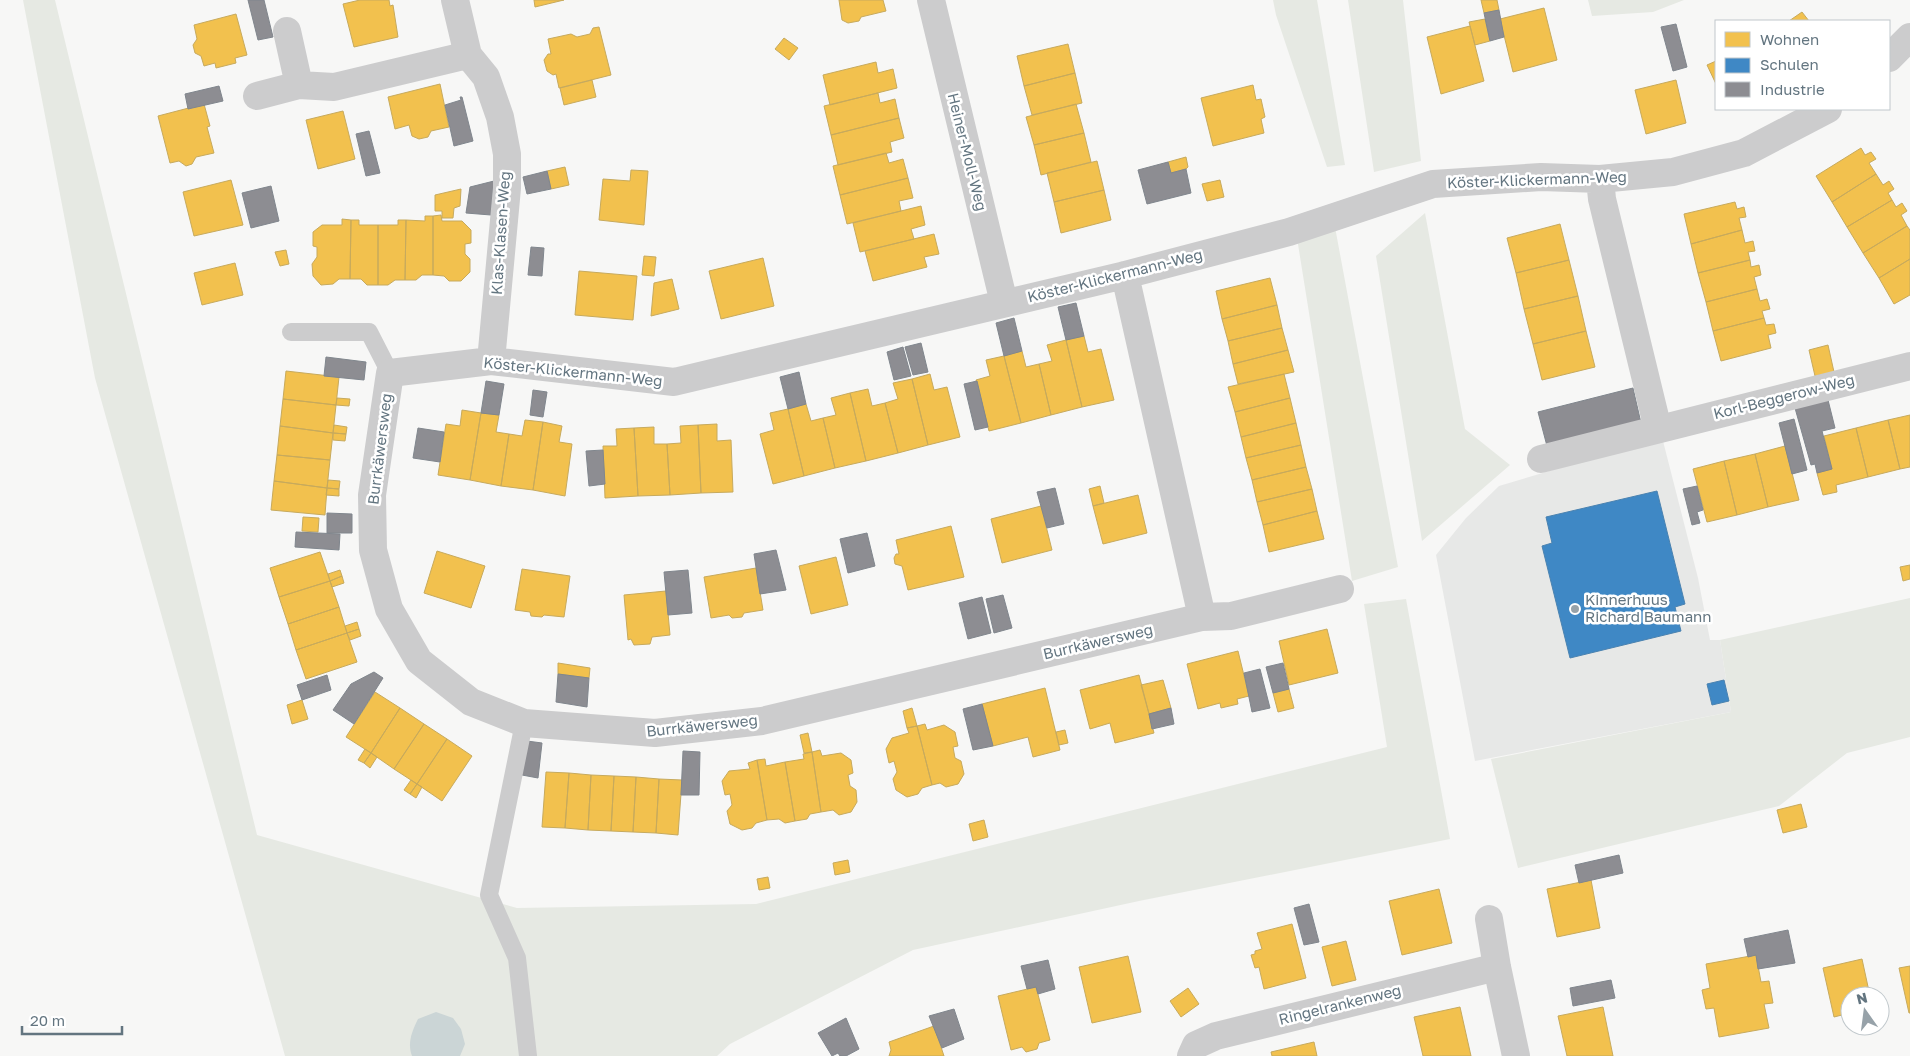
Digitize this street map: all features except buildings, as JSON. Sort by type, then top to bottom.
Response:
[{"type":"street","name":"Klas-Klasen-Weg","points":[[455,0],[468,55],[486,77],[500,118],[507,154],[507,188],[491,361]]},
{"type":"street","name":"Heiner-Moll-Weg","points":[[931,0],[1004,303]]},
{"type":"street","points":[[286,31],[299,85]]},
{"type":"street","points":[[1890,57],[1910,37]]},
{"type":"street","points":[[257,96],[299,85],[334,87],[468,55]]},
{"type":"street","name":"Köster-Klickermann-Weg","points":[[390,373],[491,361],[674,382],[1125,275],[1289,232],[1433,184],[1541,177],[1600,179],[1673,172],[1744,153],[1826,110]]},
{"type":"street","points":[[1600,179],[1602,199],[1658,429]]},
{"type":"street","points":[[1125,275],[1202,617]]},
{"type":"street","name":"Korl-Beggerow-Weg","points":[[1541,459],[1910,366]]},
{"type":"street","name":"Burrkäwersweg","points":[[390,373],[372,495],[374,550],[389,609],[419,661],[471,702],[524,723],[655,733],[762,720],[1202,617],[1231,616],[1340,589]]},
{"type":"street","points":[[1489,919],[1516,1056]]},
{"type":"street","name":"Ringelrankenweg","points":[[1191,1056],[1196,1045],[1216,1036],[1497,967]]},
{"type":"lane","points":[[291,332],[369,332],[390,373]]},
{"type":"lane","points":[[524,723],[489,895],[517,958],[528,1056]]},
{"type":"shaded area","points":[[23,0],[55,0],[257,835],[517,908],[756,904],[1387,747],[1364,604],[1406,599],[1450,839],[1139,901],[913,950],[730,1044],[717,1056],[285,1056],[95,378]]},
{"type":"shaded area","points":[[1273,0],[1317,0],[1345,165],[1327,167],[1276,15]]},
{"type":"shaded area","points":[[1348,0],[1403,0],[1421,161],[1374,172]]},
{"type":"shaded area","points":[[1588,0],[1684,0],[1653,12],[1592,16]]},
{"type":"shaded area","points":[[1425,213],[1465,429],[1510,465],[1422,541],[1376,256]]},
{"type":"shaded area","points":[[1335,227],[1398,567],[1352,581],[1297,238]]},
{"type":"shaded area","name":"Kinnerhuus Richard Baumann","points":[[1663,441],[1698,578],[1710,640],[1720,640],[1731,712],[1475,761],[1436,555],[1466,518],[1499,486],[1566,466]]},
{"type":"shaded area","points":[[1910,598],[1910,737],[1847,753],[1779,806],[1518,868],[1491,759],[1731,712],[1720,640]]},
{"type":"shaded area","points":[[436,1012],[453,1018],[461,1029],[465,1044],[460,1056],[412,1056],[410,1042],[418,1019]]},
{"type":"place","name":"Kinnerhuus Richard Baumann","points":[[1575,609]]}]
